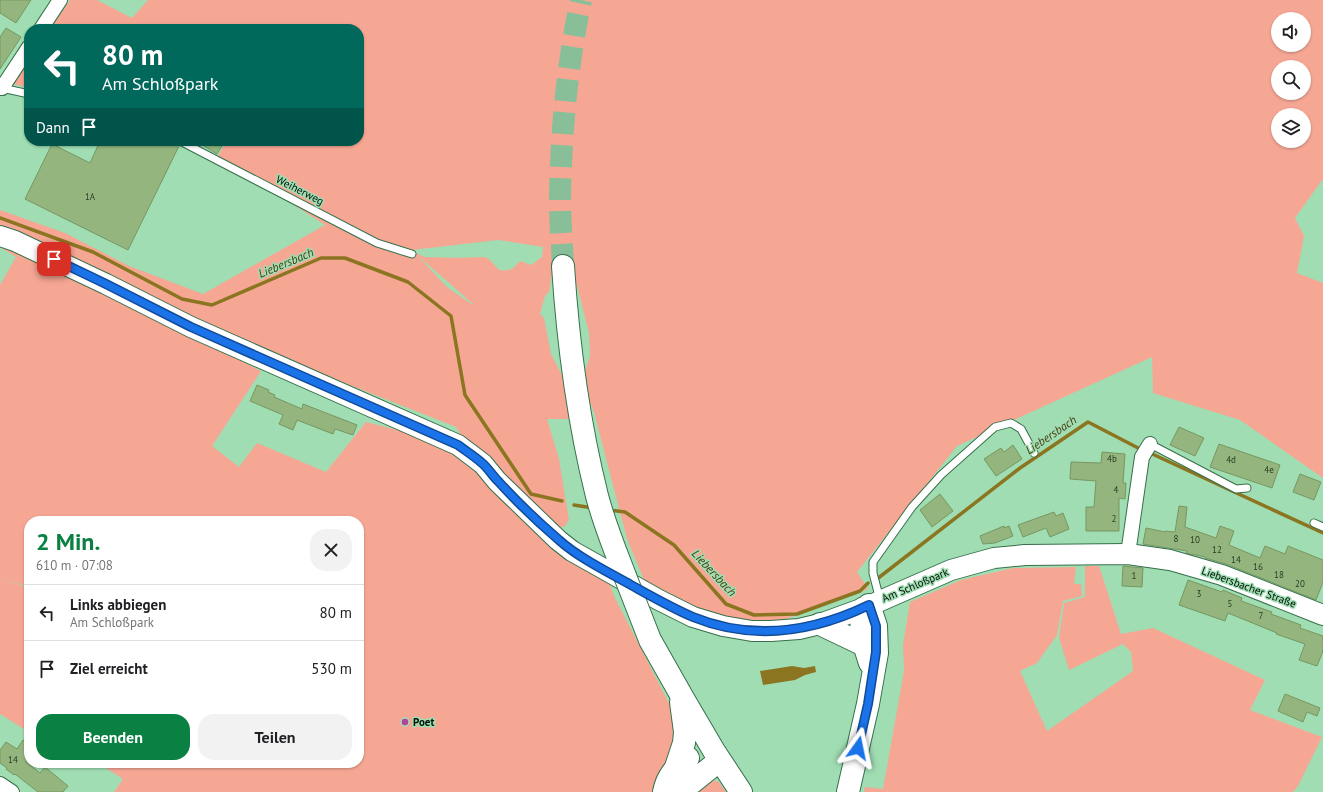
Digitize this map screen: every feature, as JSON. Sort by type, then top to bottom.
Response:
[{"type":"main road","points":[[563,266],[566,316],[578,408],[597,496],[610,536],[650,640],[717,755],[741,792]]},
{"type":"main road","points":[[871,604],[860,627],[870,663],[872,680]]},
{"type":"main road","points":[[848,792],[872,680],[876,652],[876,626],[871,604]]},
{"type":"main road","points":[[820,624],[864,645]]},
{"type":"main road","points":[[664,792],[665,785],[676,767],[684,743],[680,693]]},
{"type":"main road","points":[[676,767],[693,754],[717,755]]},
{"type":"main road","points":[[680,792],[717,755]]},
{"type":"street","points":[[44,24],[60,0]]},
{"type":"street","points":[[1,88],[24,54]]},
{"type":"street","name":"Am Schloßpark","points":[[0,236],[15,241],[106,284],[191,327],[458,445],[483,464],[497,481],[558,540],[572,551],[640,590],[693,617],[723,626],[752,631],[798,629],[820,624],[951,570],[994,558],[1025,555],[1100,554]]},
{"type":"street","points":[[1128,554],[1142,457],[1150,444]]},
{"type":"street","name":"Liebersbacher Straße","points":[[1100,554],[1128,554],[1170,560],[1222,575],[1323,615]]},
{"type":"street","points":[[0,784],[12,792]]},
{"type":"lane","points":[[1,88],[24,93]]},
{"type":"lane","name":"Weiherweg","points":[[190,146],[377,242],[412,254]]},
{"type":"lane","points":[[871,604],[873,562],[912,507],[941,475],[995,427],[1011,423],[1021,429],[1034,453]]},
{"type":"lane","points":[[1150,444],[1236,489],[1247,488]]},
{"type":"lane","points":[[1314,523],[1323,527]]},
{"type":"shaded area","points":[[70,0],[97,0],[132,18],[148,0],[1323,0],[1323,179],[1295,218],[1304,236],[1297,273],[1323,283],[1323,478],[1240,420],[1153,393],[1152,357],[957,446],[857,572],[868,589],[775,623],[741,620],[703,611],[644,580],[627,539],[594,412],[588,397],[583,377],[590,356],[589,333],[572,266],[553,266],[549,292],[545,296],[540,314],[544,318],[551,354],[566,383],[571,419],[547,419],[559,459],[569,520],[564,527],[557,527],[466,444],[456,427],[208,329],[0,230],[0,210],[65,233],[129,266],[203,294],[325,225],[218,156],[224,146],[364,146],[364,24],[53,24]],"holes":[[[498,240],[543,247],[542,257],[531,265],[520,261],[511,269],[499,270],[490,260],[485,257],[426,257],[412,250]],[[417,255],[473,304],[473,305],[447,287]]]},
{"type":"shaded area","points":[[24,68],[24,87],[13,84]]},
{"type":"shaded area","points":[[0,244],[176,327],[261,371],[212,446],[239,467],[257,443],[326,472],[366,422],[433,439],[602,564],[615,598],[677,719],[679,729],[655,792],[114,792],[123,779],[106,768],[364,768],[364,516],[24,516],[24,585],[0,578],[0,285],[16,257],[0,247]]},
{"type":"shaded area","points":[[1085,566],[1099,566],[1121,634],[1153,628],[1265,680],[1250,710],[1322,737],[1298,786],[1293,792],[864,792],[865,787],[883,789],[904,671],[903,645],[910,602],[961,580],[1013,568],[1076,567],[1074,584],[1081,584],[1082,596],[1063,601],[1057,635],[1037,663],[1020,671],[1047,731],[1133,671],[1131,652],[1123,644],[1069,670],[1059,638],[1064,603],[1085,597]]},
{"type":"shaded area","points":[[0,578],[24,586],[24,729],[0,714]]},
{"type":"shaded area","points":[[792,666],[804,668],[815,666],[816,672],[795,680],[763,685],[760,671]]},
{"type":"shaded area","points":[[718,781],[726,792],[689,792],[702,782]]},
{"type":"building","points":[[0,0],[31,0],[16,23],[0,13]]},
{"type":"building","points":[[6,28],[21,37],[0,69],[0,37]]},
{"type":"building","points":[[51,146],[56,146],[90,163],[98,146],[179,146],[128,250],[25,199]]},
{"type":"building","points":[[204,146],[222,146],[217,154]]},
{"type":"building","points":[[257,385],[269,390],[268,392],[275,395],[274,397],[302,409],[303,404],[357,425],[353,435],[335,429],[333,434],[297,420],[293,430],[279,424],[283,415],[250,401]]},
{"type":"building","points":[[1179,427],[1204,438],[1195,456],[1170,445]]},
{"type":"building","points":[[1219,444],[1280,465],[1272,488],[1210,467]]},
{"type":"building","points":[[1013,445],[1022,459],[996,476],[984,459],[1001,448],[1004,452]]},
{"type":"building","points":[[1102,452],[1125,454],[1123,483],[1126,483],[1125,499],[1119,498],[1119,531],[1086,531],[1086,507],[1094,507],[1096,481],[1070,479],[1071,462],[1101,463]]},
{"type":"building","points":[[1300,474],[1321,482],[1314,500],[1293,492]]},
{"type":"building","points":[[940,494],[953,511],[932,527],[920,510]]},
{"type":"building","points":[[1179,506],[1187,507],[1185,527],[1216,538],[1220,526],[1234,531],[1229,545],[1260,558],[1265,546],[1285,554],[1288,546],[1323,560],[1323,582],[1316,600],[1226,564],[1186,553],[1187,551],[1143,544],[1146,528],[1165,532],[1175,532]]},
{"type":"building","points":[[1054,512],[1056,516],[1063,513],[1069,529],[1050,537],[1046,528],[1023,537],[1018,525]]},
{"type":"building","points":[[1004,526],[1004,528],[1009,526],[1013,536],[995,543],[983,544],[980,536]]},
{"type":"building","points":[[1123,566],[1143,568],[1142,587],[1122,586]]},
{"type":"building","points":[[1188,580],[1222,592],[1223,590],[1242,598],[1241,601],[1272,612],[1271,614],[1301,625],[1300,628],[1323,636],[1323,651],[1317,666],[1299,660],[1305,644],[1276,634],[1277,633],[1228,613],[1225,621],[1179,605]]},
{"type":"building","points":[[1285,694],[1320,708],[1317,716],[1307,712],[1303,722],[1278,711]]},
{"type":"building","points":[[24,740],[24,768],[34,768],[40,773],[44,768],[46,768],[68,786],[63,792],[38,792],[15,774],[14,775],[0,763],[0,750],[6,742],[17,749]]},
{"type":"waterway","name":"Liebersbach","points":[[0,218],[93,252],[182,299],[212,305],[321,258],[345,258],[408,282],[451,316],[465,395],[531,494],[562,501]]},
{"type":"waterway","name":"Liebersbach","points":[[877,579],[1020,468],[1088,422],[1142,450]]},
{"type":"waterway","name":"Liebersbach","points":[[1148,452],[1323,533]]},
{"type":"waterway","name":"Liebersbach","points":[[574,505],[593,508]]},
{"type":"waterway","name":"Liebersbach","points":[[609,510],[625,512],[674,545],[726,604],[754,615],[797,614],[860,591],[868,583]]},
{"type":"tunnel","points":[[563,266],[560,199],[563,124],[568,74],[581,0]]},
{"type":"place","name":"Poet","points":[[405,722]]},
{"type":"route","points":[[54,259],[191,327],[458,445],[483,464],[497,481],[558,540],[572,551],[622,580],[693,617],[723,626],[752,631],[772,631],[798,629],[820,624],[869,605],[876,626],[876,652],[868,704],[858,748]]}]
